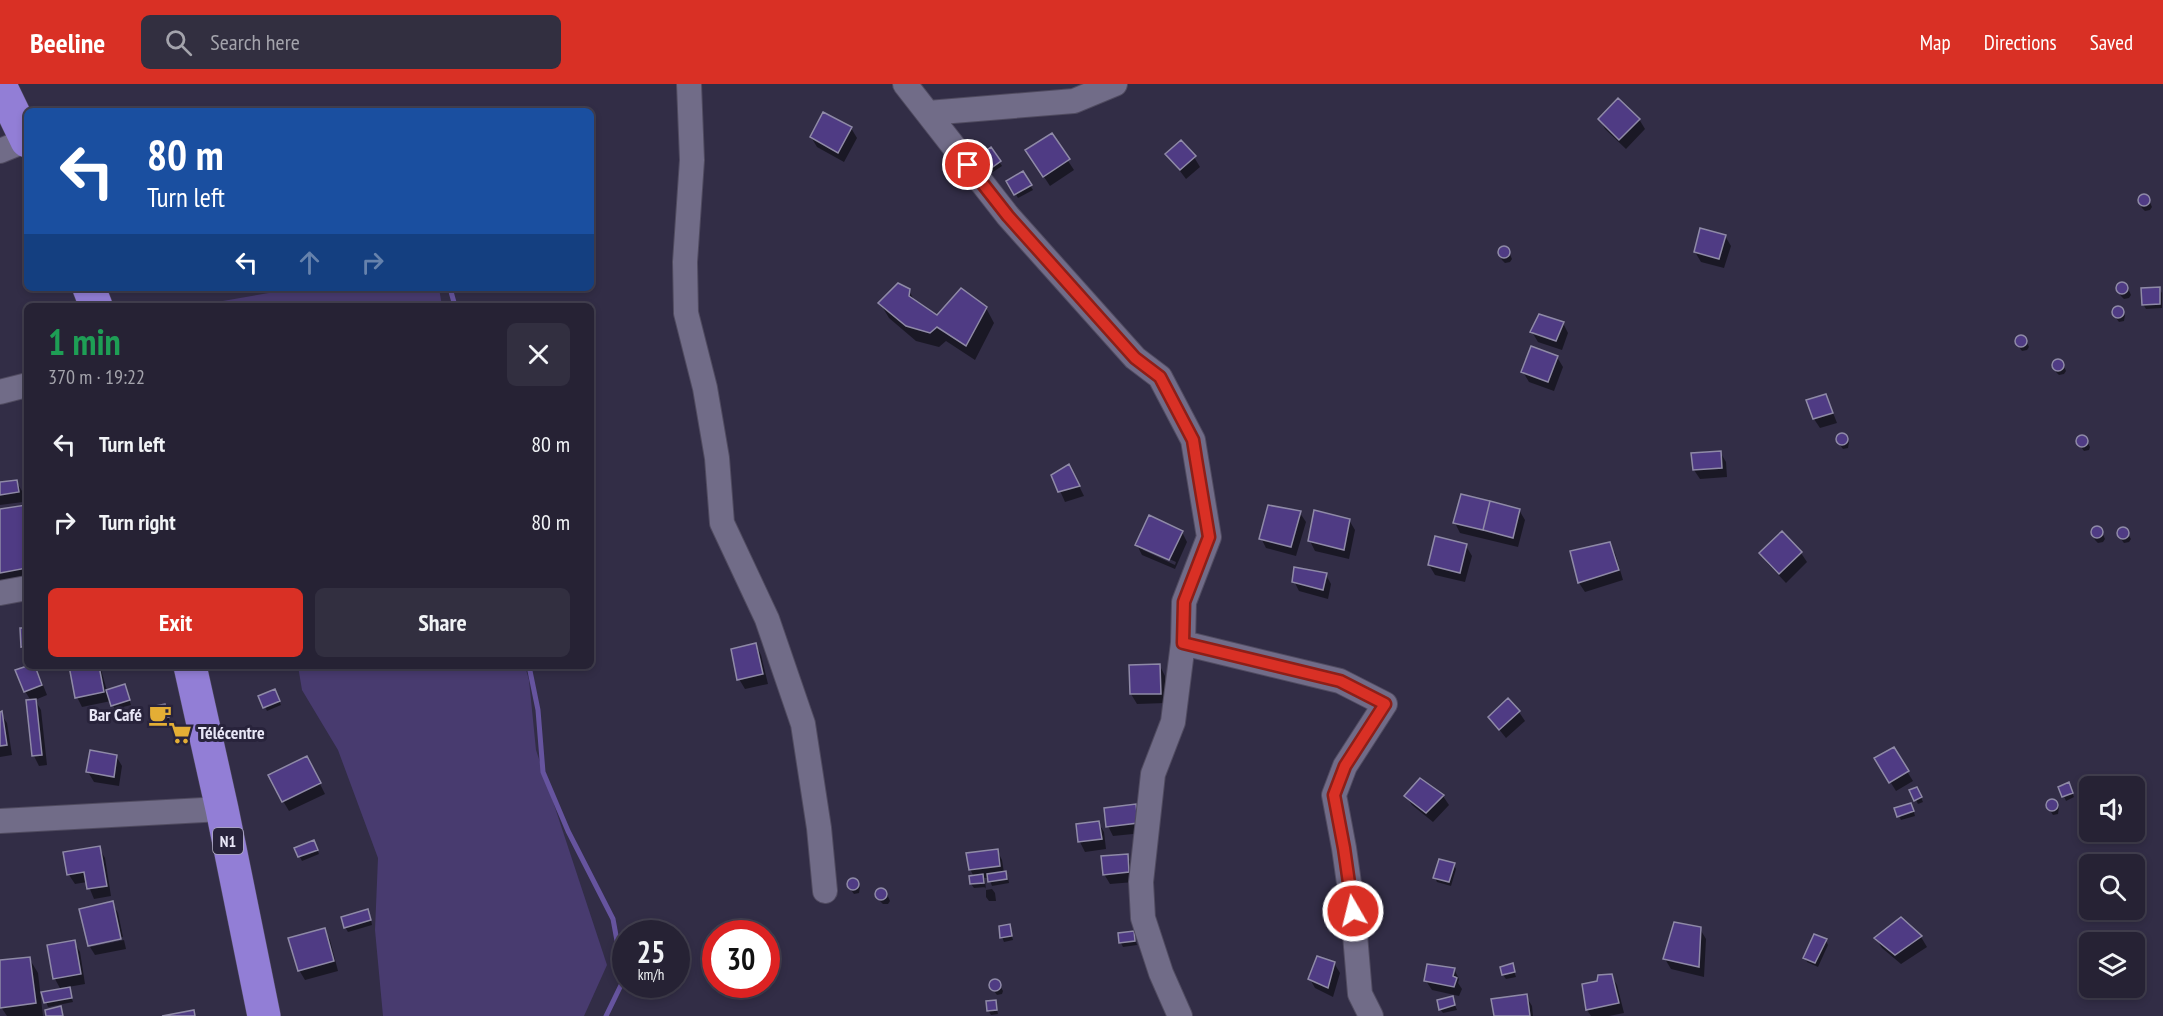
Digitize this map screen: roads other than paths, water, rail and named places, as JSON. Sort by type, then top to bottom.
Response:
[{"type":"highway","points":[[0,85],[24,135]]},
{"type":"highway","name":"N1","points":[[191,669],[264,1016]]},
{"type":"street","points":[[689,84],[692,160],[685,262],[686,313],[705,388],[717,458],[722,523],[767,619],[803,724],[819,828],[825,891]]},
{"type":"street","points":[[905,84],[1008,216],[1135,358],[1160,377],[1193,440],[1209,537],[1184,602],[1183,643],[1173,722],[1153,774],[1141,882],[1143,918],[1161,973],[1180,1016]]},
{"type":"street","points":[[928,113],[1074,101],[1115,84]]},
{"type":"street","points":[[0,151],[24,142]]},
{"type":"street","points":[[0,392],[24,386]]},
{"type":"street","points":[[0,593],[24,589]]},
{"type":"street","points":[[1183,643],[1340,681],[1385,704],[1345,766],[1334,795],[1353,911],[1360,994],[1371,1016]]},
{"type":"street","points":[[0,821],[222,809]]},
{"type":"waterway","points":[[451,291],[454,303]]},
{"type":"waterway","points":[[530,669],[538,710],[543,772],[568,831],[613,919],[624,979],[606,1016]]},
{"type":"place","name":"Bar Café","points":[[160,715]]},
{"type":"place","name":"Télécentre","points":[[180,733]]}]
